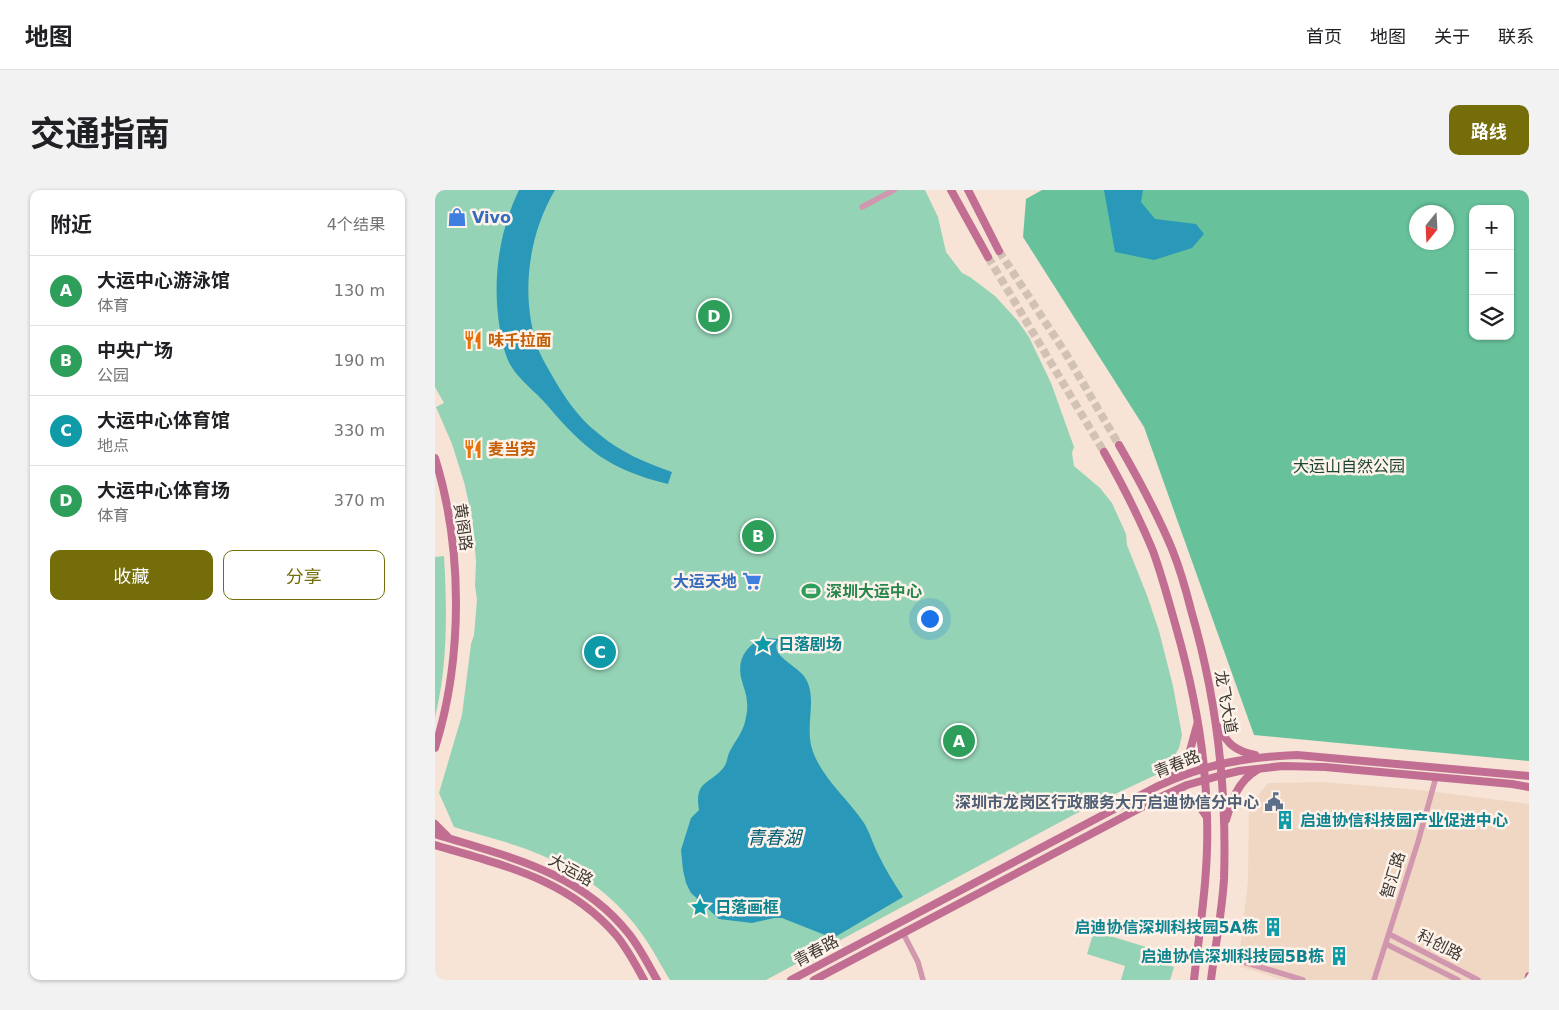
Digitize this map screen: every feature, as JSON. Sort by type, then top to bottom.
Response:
[{"type":"street","points":[[862,207],[894,190]]},
{"type":"street","points":[[951,190],[988,257]]},
{"type":"street","points":[[968,190],[999,251]]},
{"type":"street","name":"龙飞大道","points":[[1119,445],[1141,483],[1172,549],[1183,579],[1212,692],[1221,763],[1224,827],[1223,881],[1211,980]]},
{"type":"street","name":"龙飞大道","points":[[1104,452],[1126,490],[1153,552],[1185,659],[1198,721],[1204,767],[1207,817],[1206,872],[1194,980]]},
{"type":"street","name":"黄阁路","points":[[435,458],[451,530],[454,566],[455,634],[446,705],[435,748]]},
{"type":"street","points":[[1170,780],[1188,758],[1198,721]]},
{"type":"street","points":[[1217,725],[1234,748],[1261,757]]},
{"type":"street","name":"青春路","points":[[791,980],[1170,780],[1204,767],[1261,757],[1313,756],[1529,776]]},
{"type":"street","name":"青春路","points":[[814,980],[1163,796],[1222,775],[1260,768],[1289,766],[1325,767],[1529,787]]},
{"type":"street","points":[[1224,827],[1237,789],[1250,774],[1260,768]]},
{"type":"street","name":"智汇路","points":[[1374,980],[1436,777]]},
{"type":"street","points":[[1163,796],[1178,795],[1190,799],[1201,808],[1207,817]]},
{"type":"street","points":[[435,824],[453,840]]},
{"type":"street","name":"大运路","points":[[435,834],[528,863],[562,878],[578,888],[593,898],[620,923],[641,951],[657,980]]},
{"type":"street","name":"大运路","points":[[435,845],[540,879],[576,898],[617,936],[644,980]]},
{"type":"street","points":[[435,852],[457,852]]},
{"type":"street","points":[[903,933],[918,962],[923,980]]},
{"type":"street","name":"科创路","points":[[1389,934],[1478,980]]},
{"type":"street","points":[[1386,944],[1458,980]]},
{"type":"street","points":[[1214,953],[1303,980]]},
{"type":"street","points":[[1528,980],[1529,976]]},
{"type":"shaded area","points":[[1323,782],[1421,790],[1529,804],[1529,980],[1283,980],[1238,966],[1248,881],[1249,807],[1268,783]]},
{"type":"green space","name":"深圳大运中心","points":[[435,190],[925,190],[938,217],[946,252],[962,273],[995,296],[1017,320],[1029,337],[1051,383],[1074,447],[1072,453],[1074,466],[1100,488],[1112,503],[1126,534],[1127,545],[1159,631],[1173,686],[1182,735],[1179,748],[1166,770],[1092,805],[766,980],[670,980],[648,942],[634,924],[611,899],[585,878],[571,869],[530,851],[454,827],[439,793],[462,715],[471,644],[474,635],[477,600],[475,585],[476,561],[472,517],[464,482],[452,444],[436,407],[444,403],[435,387]]},
{"type":"green space","name":"大运山自然公园","points":[[1042,190],[1529,190],[1529,761],[1254,735],[1144,427],[1023,237],[1026,199]]},
{"type":"green space","points":[[444,556],[446,596],[444,657],[435,717],[435,557]]},
{"type":"green space","points":[[1094,931],[1146,947],[1143,958],[1174,967],[1170,980],[1121,980],[1125,966],[1087,954]]},
{"type":"water","points":[[519,190],[555,190],[545,208],[538,228],[529,269],[528,290],[533,331],[543,359],[565,397],[591,427],[624,452],[672,472],[668,484],[630,472],[600,456],[561,421],[519,377],[509,362],[500,330],[497,276],[506,224]]},
{"type":"water","points":[[1104,190],[1143,190],[1141,202],[1155,219],[1196,224],[1204,234],[1192,248],[1154,260],[1115,252]]},
{"type":"water","name":"青春湖","points":[[763,638],[779,639],[776,645],[777,651],[807,681],[811,697],[811,743],[817,762],[864,823],[876,850],[903,897],[835,937],[830,937],[782,918],[752,923],[719,919],[691,893],[686,883],[681,850],[691,818],[699,810],[698,800],[701,788],[724,767],[729,753],[744,726],[747,706],[740,674],[741,661],[751,645]]},
{"type":"tunnel","points":[[999,251],[1066,354],[1119,445]]},
{"type":"tunnel","points":[[988,257],[1104,452]]},
{"type":"place","name":"Vivo","points":[[457,217]]},
{"type":"place","name":"大运中心体育场","points":[[714,316]]},
{"type":"place","name":"味千拉面","points":[[473,340]]},
{"type":"place","name":"麦当劳","points":[[473,449]]},
{"type":"place","name":"中央广场","points":[[758,536]]},
{"type":"place","name":"大运天地","points":[[752,581]]},
{"type":"place","name":"深圳大运中心","points":[[811,591]]},
{"type":"place","name":"日落剧场","points":[[763,644]]},
{"type":"place","name":"大运中心体育馆","points":[[600,652]]},
{"type":"place","name":"大运中心游泳馆","points":[[959,741]]},
{"type":"place","name":"深圳市龙岗区行政服务大厅启迪协信分中心","points":[[1274,802]]},
{"type":"place","name":"启迪协信科技园产业促进中心","points":[[1285,820]]},
{"type":"place","name":"日落画框","points":[[700,907]]},
{"type":"place","name":"启迪协信深圳科技园5A栋","points":[[1273,927]]},
{"type":"place","name":"启迪协信深圳科技园5B栋","points":[[1339,956]]}]
